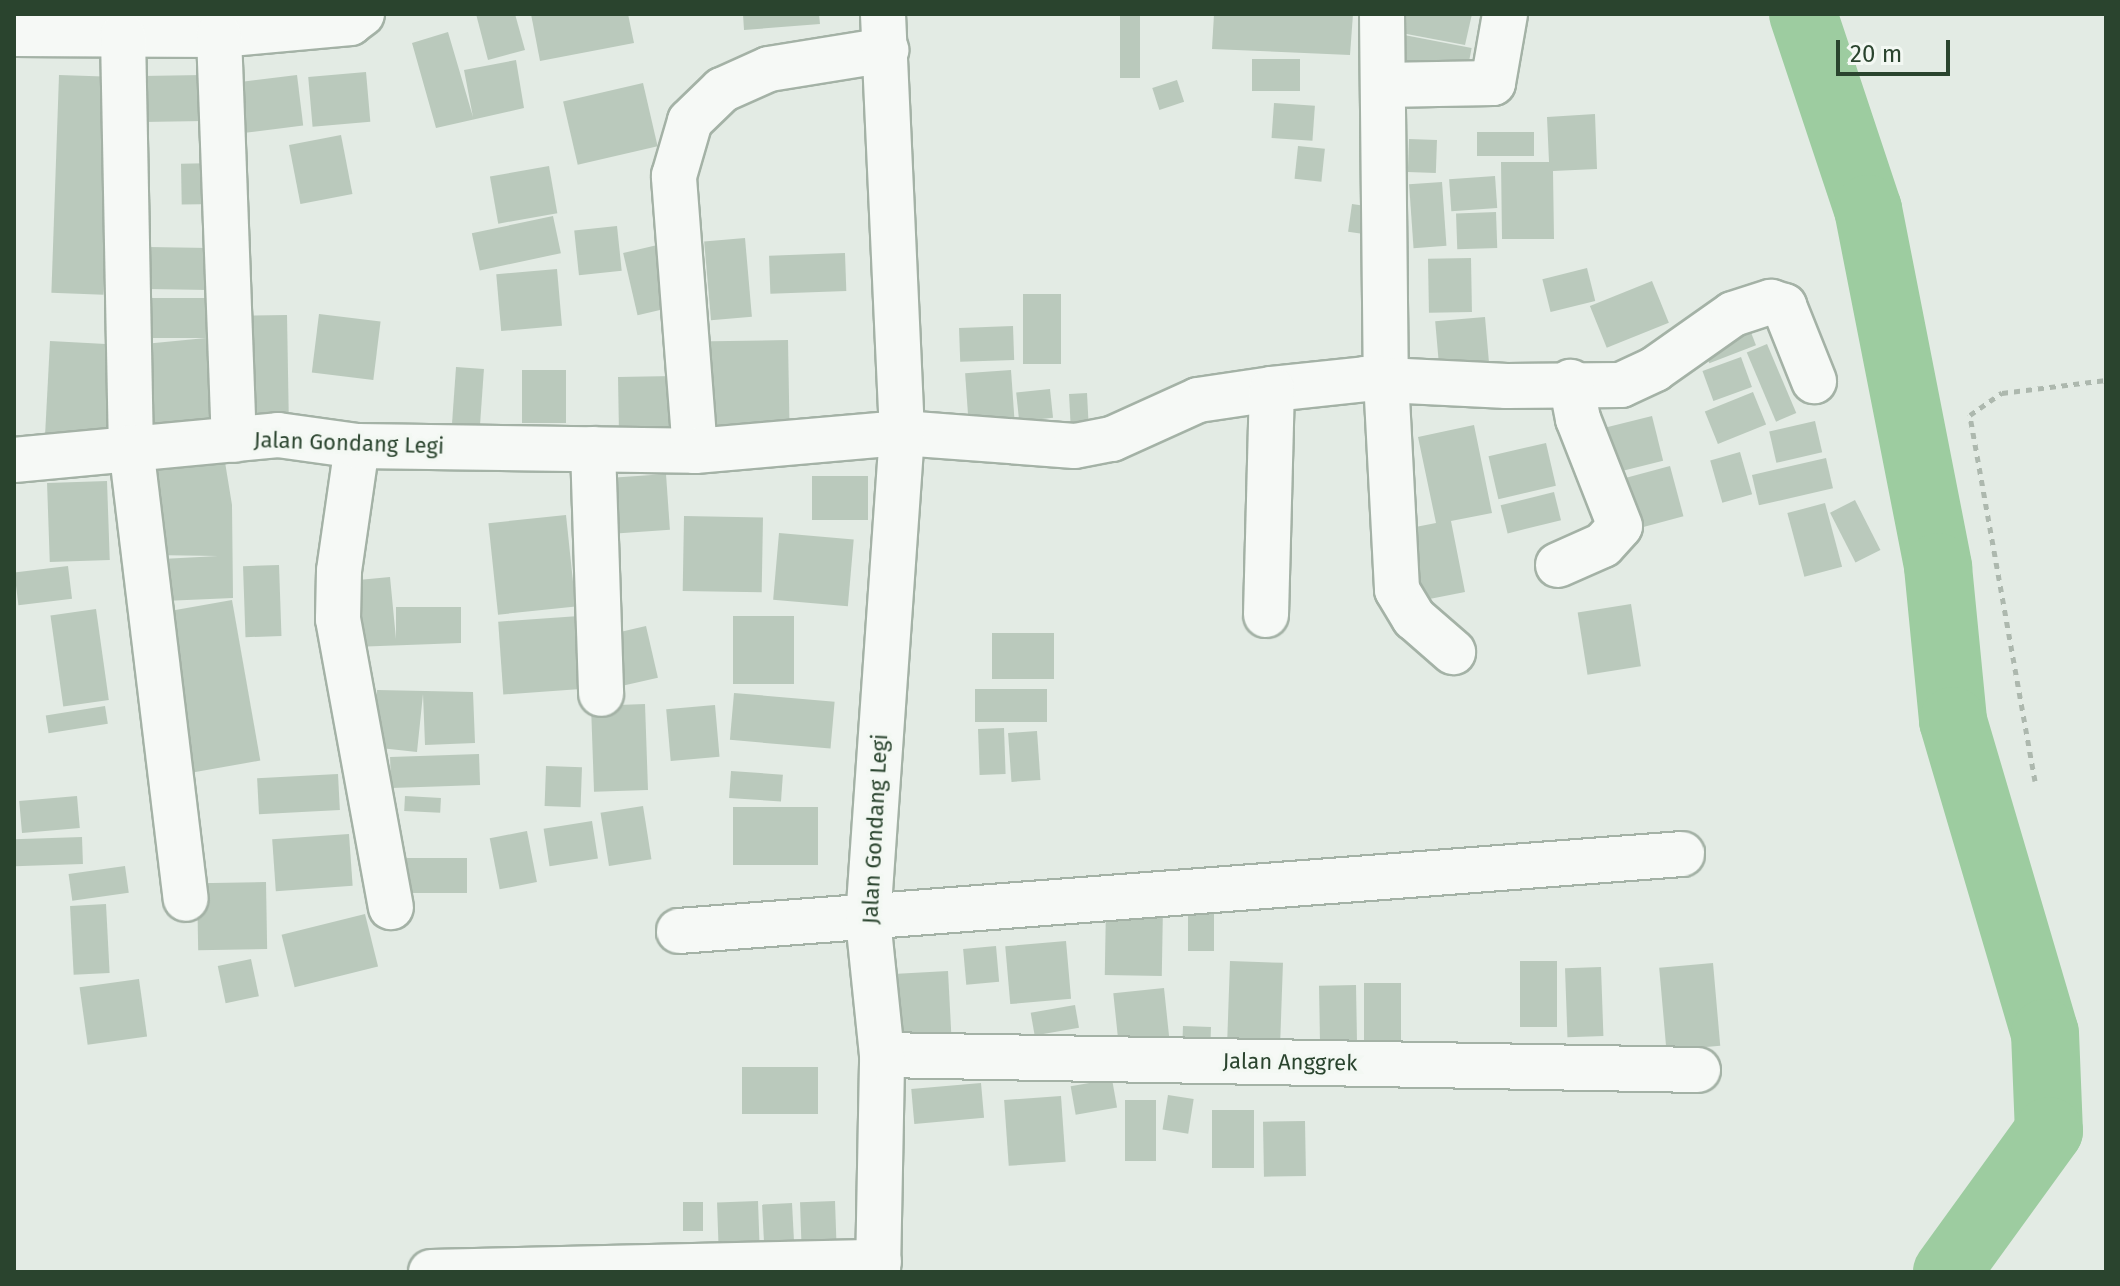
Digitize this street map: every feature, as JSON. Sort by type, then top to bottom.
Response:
[{"type":"street","points":[[14,34],[123,49],[219,35],[350,23],[362,14]]},
{"type":"street","points":[[1382,14],[1386,379],[1397,590],[1414,618],[1453,652]]},
{"type":"street","points":[[1383,85],[1493,83],[1505,14]]},
{"type":"street","points":[[695,451],[674,176],[690,121],[722,90],[769,69],[885,32]]},
{"type":"street","name":"Jalan Gondang Legi","points":[[878,1267],[882,1055],[868,920],[902,433],[885,32]]},
{"type":"street","points":[[219,35],[234,440]]},
{"type":"street","points":[[123,49],[131,447],[186,899]]},
{"type":"street","points":[[902,433],[978,442],[1095,444],[1187,403],[1272,389],[1386,379],[1507,386],[1571,382],[1621,385],[1655,369],[1733,314],[1771,302],[1784,306],[1814,381]]},
{"type":"street","points":[[1558,565],[1603,545],[1620,526],[1578,419],[1571,382]]},
{"type":"street","points":[[1266,615],[1272,389]]},
{"type":"street","name":"Jalan Gondang Legi","points":[[14,460],[278,435],[357,446],[695,451],[902,433]]},
{"type":"street","points":[[357,446],[339,571],[338,619],[391,907]]},
{"type":"street","points":[[593,449],[601,694]]},
{"type":"street","points":[[679,931],[868,920],[1682,854]]},
{"type":"street","name":"Jalan Anggrek","points":[[882,1055],[1698,1070]]},
{"type":"street","points":[[431,1272],[878,1267]]},
{"type":"path","points":[[2035,781],[1970,415],[2002,393],[2106,380]]},
{"type":"building","points":[[476,14],[515,14],[525,50],[488,60]]},
{"type":"building","points":[[531,14],[628,14],[634,43],[540,61]]},
{"type":"building","points":[[743,14],[819,14],[820,24],[744,30]]},
{"type":"building","points":[[1120,14],[1140,14],[1140,78],[1120,78]]},
{"type":"building","points":[[1214,14],[1353,14],[1350,55],[1212,49]]},
{"type":"building","points":[[1399,14],[1472,14],[1465,45],[1396,32]]},
{"type":"building","points":[[448,32],[473,117],[464,70],[516,60],[524,108],[436,128],[412,43]]},
{"type":"building","points":[[1399,34],[1472,48],[1465,84],[1392,70]]},
{"type":"building","points":[[1252,59],[1300,59],[1300,91],[1252,91]]},
{"type":"building","points":[[366,72],[370,122],[313,127],[308,77]]},
{"type":"building","points":[[59,75],[111,77],[103,295],[51,293]]},
{"type":"building","points":[[203,75],[204,121],[143,122],[142,76]]},
{"type":"building","points":[[297,75],[303,126],[233,134],[227,84]]},
{"type":"building","points":[[1177,80],[1184,102],[1159,110],[1152,88]]},
{"type":"building","points":[[643,83],[658,146],[578,165],[563,101]]},
{"type":"building","points":[[1274,103],[1315,106],[1312,141],[1272,138]]},
{"type":"building","points":[[1595,114],[1597,169],[1553,171],[1554,239],[1502,239],[1501,162],[1549,162],[1547,117]]},
{"type":"building","points":[[1477,132],[1534,132],[1534,156],[1477,156]]},
{"type":"building","points":[[341,135],[352,194],[300,204],[289,145]]},
{"type":"building","points":[[1409,139],[1437,140],[1436,173],[1408,172]]},
{"type":"building","points":[[1298,146],[1325,149],[1321,182],[1295,179]]},
{"type":"building","points":[[217,163],[218,204],[182,205],[181,164]]},
{"type":"building","points":[[549,166],[557,213],[498,224],[490,176]]},
{"type":"building","points":[[1495,176],[1497,208],[1451,211],[1449,179]]},
{"type":"building","points":[[1442,182],[1446,246],[1414,248],[1409,184]]},
{"type":"building","points":[[1352,204],[1366,206],[1362,234],[1348,232]]},
{"type":"building","points":[[1496,212],[1497,248],[1457,249],[1456,213]]},
{"type":"building","points":[[553,216],[561,253],[480,270],[472,233]]},
{"type":"building","points":[[617,226],[622,271],[579,275],[574,230]]},
{"type":"building","points":[[745,238],[752,317],[711,320],[704,242]]},
{"type":"building","points":[[666,243],[680,305],[638,315],[623,253]]},
{"type":"building","points":[[149,247],[224,248],[223,290],[148,289]]},
{"type":"building","points":[[845,253],[846,291],[770,294],[769,256]]},
{"type":"building","points":[[1471,258],[1472,312],[1429,313],[1428,259]]},
{"type":"building","points":[[1587,268],[1595,301],[1551,312],[1542,279]]},
{"type":"building","points":[[557,269],[562,326],[501,331],[496,274]]},
{"type":"building","points":[[1652,281],[1669,323],[1607,348],[1590,306]]},
{"type":"building","points":[[1023,294],[1061,294],[1061,364],[1023,364]]},
{"type":"building","points":[[150,298],[211,298],[219,426],[143,434],[134,345],[206,338],[150,338]]},
{"type":"building","points":[[319,314],[381,322],[373,380],[312,373]]},
{"type":"building","points":[[287,315],[289,413],[241,414],[239,316]]},
{"type":"building","points":[[1485,317],[1490,370],[1440,374],[1435,321]]},
{"type":"building","points":[[1747,322],[1756,345],[1709,363],[1700,340]]},
{"type":"building","points":[[1013,326],[1014,360],[960,362],[959,328]]},
{"type":"building","points":[[788,340],[790,432],[697,434],[695,342]]},
{"type":"building","points":[[50,341],[129,345],[124,443],[45,439]]},
{"type":"building","points":[[1767,344],[1796,413],[1776,422],[1747,353]]},
{"type":"building","points":[[1741,357],[1752,387],[1713,401],[1702,371]]},
{"type":"building","points":[[456,367],[484,369],[479,438],[451,436]]},
{"type":"building","points":[[522,370],[566,370],[566,423],[522,423]]},
{"type":"building","points":[[1011,370],[1016,435],[970,438],[965,373]]},
{"type":"building","points":[[674,376],[675,430],[619,431],[618,377]]},
{"type":"building","points":[[1050,389],[1053,418],[1019,421],[1016,393]]},
{"type":"building","points":[[1753,392],[1766,424],[1718,444],[1705,411]]},
{"type":"building","points":[[1087,393],[1089,427],[1071,428],[1069,394]]},
{"type":"building","points":[[1652,416],[1663,461],[1606,475],[1595,430]]},
{"type":"building","points":[[1815,421],[1822,452],[1776,463],[1769,432]]},
{"type":"building","points":[[1474,425],[1492,513],[1451,521],[1465,592],[1409,603],[1395,531],[1436,523],[1418,437]]},
{"type":"building","points":[[1546,443],[1556,486],[1498,499],[1489,456]]},
{"type":"building","points":[[1740,452],[1752,494],[1722,503],[1710,461]]},
{"type":"building","points":[[1826,458],[1833,488],[1759,505],[1752,475]]},
{"type":"building","points":[[145,461],[225,462],[232,505],[233,598],[164,601],[162,559],[218,556],[151,555]]},
{"type":"building","points":[[1670,466],[1683,516],[1632,530],[1619,480]]},
{"type":"building","points":[[666,474],[670,530],[609,534],[605,478]]},
{"type":"building","points":[[812,476],[868,476],[868,520],[812,520]]},
{"type":"building","points":[[107,481],[110,560],[50,562],[47,483]]},
{"type":"building","points":[[1554,492],[1561,520],[1508,533],[1501,505]]},
{"type":"building","points":[[1855,500],[1880,550],[1855,563],[1830,513]]},
{"type":"building","points":[[1825,503],[1842,567],[1804,577],[1787,513]]},
{"type":"building","points":[[566,515],[576,606],[498,615],[488,523]]},
{"type":"building","points":[[684,516],[763,517],[762,592],[683,591]]},
{"type":"building","points":[[779,533],[854,540],[848,606],[773,600]]},
{"type":"building","points":[[279,565],[281,636],[245,637],[243,566]]},
{"type":"building","points":[[68,566],[72,599],[18,605],[14,573]]},
{"type":"building","points":[[390,577],[396,639],[396,607],[461,607],[461,643],[353,647],[348,581]]},
{"type":"building","points":[[232,600],[260,761],[185,774],[157,613]]},
{"type":"building","points":[[1631,604],[1641,666],[1588,675],[1578,612]]},
{"type":"building","points":[[96,609],[109,700],[63,707],[50,615]]},
{"type":"building","points":[[579,616],[584,689],[503,694],[498,622]]},
{"type":"building","points":[[733,616],[794,616],[794,684],[733,684]]},
{"type":"building","points":[[646,626],[658,678],[617,687],[605,635]]},
{"type":"building","points":[[992,633],[1054,633],[1054,679],[992,679]]},
{"type":"building","points":[[975,689],[1047,689],[1047,722],[975,722]]},
{"type":"building","points":[[377,690],[473,692],[475,743],[425,745],[423,694],[417,752],[371,747]]},
{"type":"building","points":[[734,693],[835,702],[831,749],[730,740]]},
{"type":"building","points":[[645,704],[648,790],[594,792],[591,706]]},
{"type":"building","points":[[715,705],[720,757],[671,761],[666,709]]},
{"type":"building","points":[[105,706],[108,724],[49,733],[46,715]]},
{"type":"building","points":[[1004,728],[1006,774],[980,775],[978,729]]},
{"type":"building","points":[[1037,731],[1040,780],[1011,782],[1008,733]]},
{"type":"building","points":[[479,754],[480,785],[391,788],[390,757]]},
{"type":"building","points":[[546,766],[582,767],[581,807],[545,806]]},
{"type":"building","points":[[731,771],[783,775],[781,802],[729,798]]},
{"type":"building","points":[[338,774],[340,810],[259,814],[257,778]]},
{"type":"building","points":[[77,796],[80,828],[22,833],[19,801]]},
{"type":"building","points":[[405,796],[441,798],[440,813],[404,811]]},
{"type":"building","points":[[643,806],[651,859],[609,866],[601,813]]},
{"type":"building","points":[[733,807],[818,807],[818,865],[733,865]]},
{"type":"building","points":[[592,821],[598,859],[550,866],[544,829]]},
{"type":"building","points":[[527,831],[537,882],[500,889],[490,838]]},
{"type":"building","points":[[349,834],[353,886],[276,891],[272,839]]},
{"type":"building","points":[[82,837],[83,864],[15,866],[14,839]]},
{"type":"building","points":[[407,858],[467,858],[467,893],[407,893]]},
{"type":"building","points":[[125,866],[129,893],[72,901],[69,874]]},
{"type":"building","points":[[266,882],[267,949],[198,950],[197,883]]},
{"type":"building","points":[[106,904],[110,973],[74,975],[70,906]]},
{"type":"building","points":[[1106,905],[1163,906],[1162,976],[1105,975]]},
{"type":"building","points":[[1188,905],[1214,905],[1214,951],[1188,951]]},
{"type":"building","points":[[365,914],[378,966],[295,987],[282,935]]},
{"type":"building","points":[[1066,941],[1071,999],[1010,1004],[1005,946]]},
{"type":"building","points":[[996,946],[999,982],[966,985],[963,949]]},
{"type":"building","points":[[251,959],[259,996],[226,1003],[218,966]]},
{"type":"building","points":[[1230,961],[1283,963],[1280,1045],[1227,1043]]},
{"type":"building","points":[[1520,961],[1557,961],[1557,1027],[1520,1027]]},
{"type":"building","points":[[1713,963],[1720,1046],[1666,1050],[1659,968]]},
{"type":"building","points":[[1601,967],[1603,1036],[1567,1037],[1565,968]]},
{"type":"building","points":[[948,971],[951,1035],[896,1038],[893,974]]},
{"type":"building","points":[[139,979],[147,1036],[88,1045],[80,987]]},
{"type":"building","points":[[1364,983],[1401,983],[1401,1044],[1364,1044]]},
{"type":"building","points":[[1356,985],[1357,1043],[1320,1044],[1319,986]]},
{"type":"building","points":[[1164,988],[1170,1041],[1119,1046],[1113,993]]},
{"type":"building","points":[[1075,1005],[1079,1028],[1035,1035],[1031,1013]]},
{"type":"building","points":[[1183,1026],[1211,1027],[1210,1046],[1182,1045]]},
{"type":"building","points":[[742,1067],[818,1067],[818,1114],[742,1114]]},
{"type":"building","points":[[1112,1079],[1117,1108],[1076,1115],[1071,1086]]},
{"type":"building","points":[[981,1083],[984,1118],[914,1124],[911,1089]]},
{"type":"building","points":[[1168,1095],[1194,1099],[1188,1134],[1163,1130]]},
{"type":"building","points":[[1061,1096],[1066,1162],[1009,1166],[1004,1100]]},
{"type":"building","points":[[1125,1100],[1156,1100],[1156,1161],[1125,1161]]},
{"type":"building","points":[[1212,1110],[1254,1110],[1254,1168],[1212,1168]]},
{"type":"building","points":[[1305,1121],[1306,1176],[1264,1177],[1263,1122]]},
{"type":"building","points":[[758,1201],[760,1261],[719,1262],[717,1202]]},
{"type":"building","points":[[835,1201],[837,1260],[802,1261],[800,1202]]},
{"type":"building","points":[[683,1202],[703,1202],[703,1231],[683,1231]]},
{"type":"building","points":[[792,1203],[795,1264],[765,1265],[762,1205]]},
{"type":"waterway","points":[[1803,14],[1868,209],[1938,567],[1953,721],[2045,1033],[2049,1131],[1947,1272]]}]
